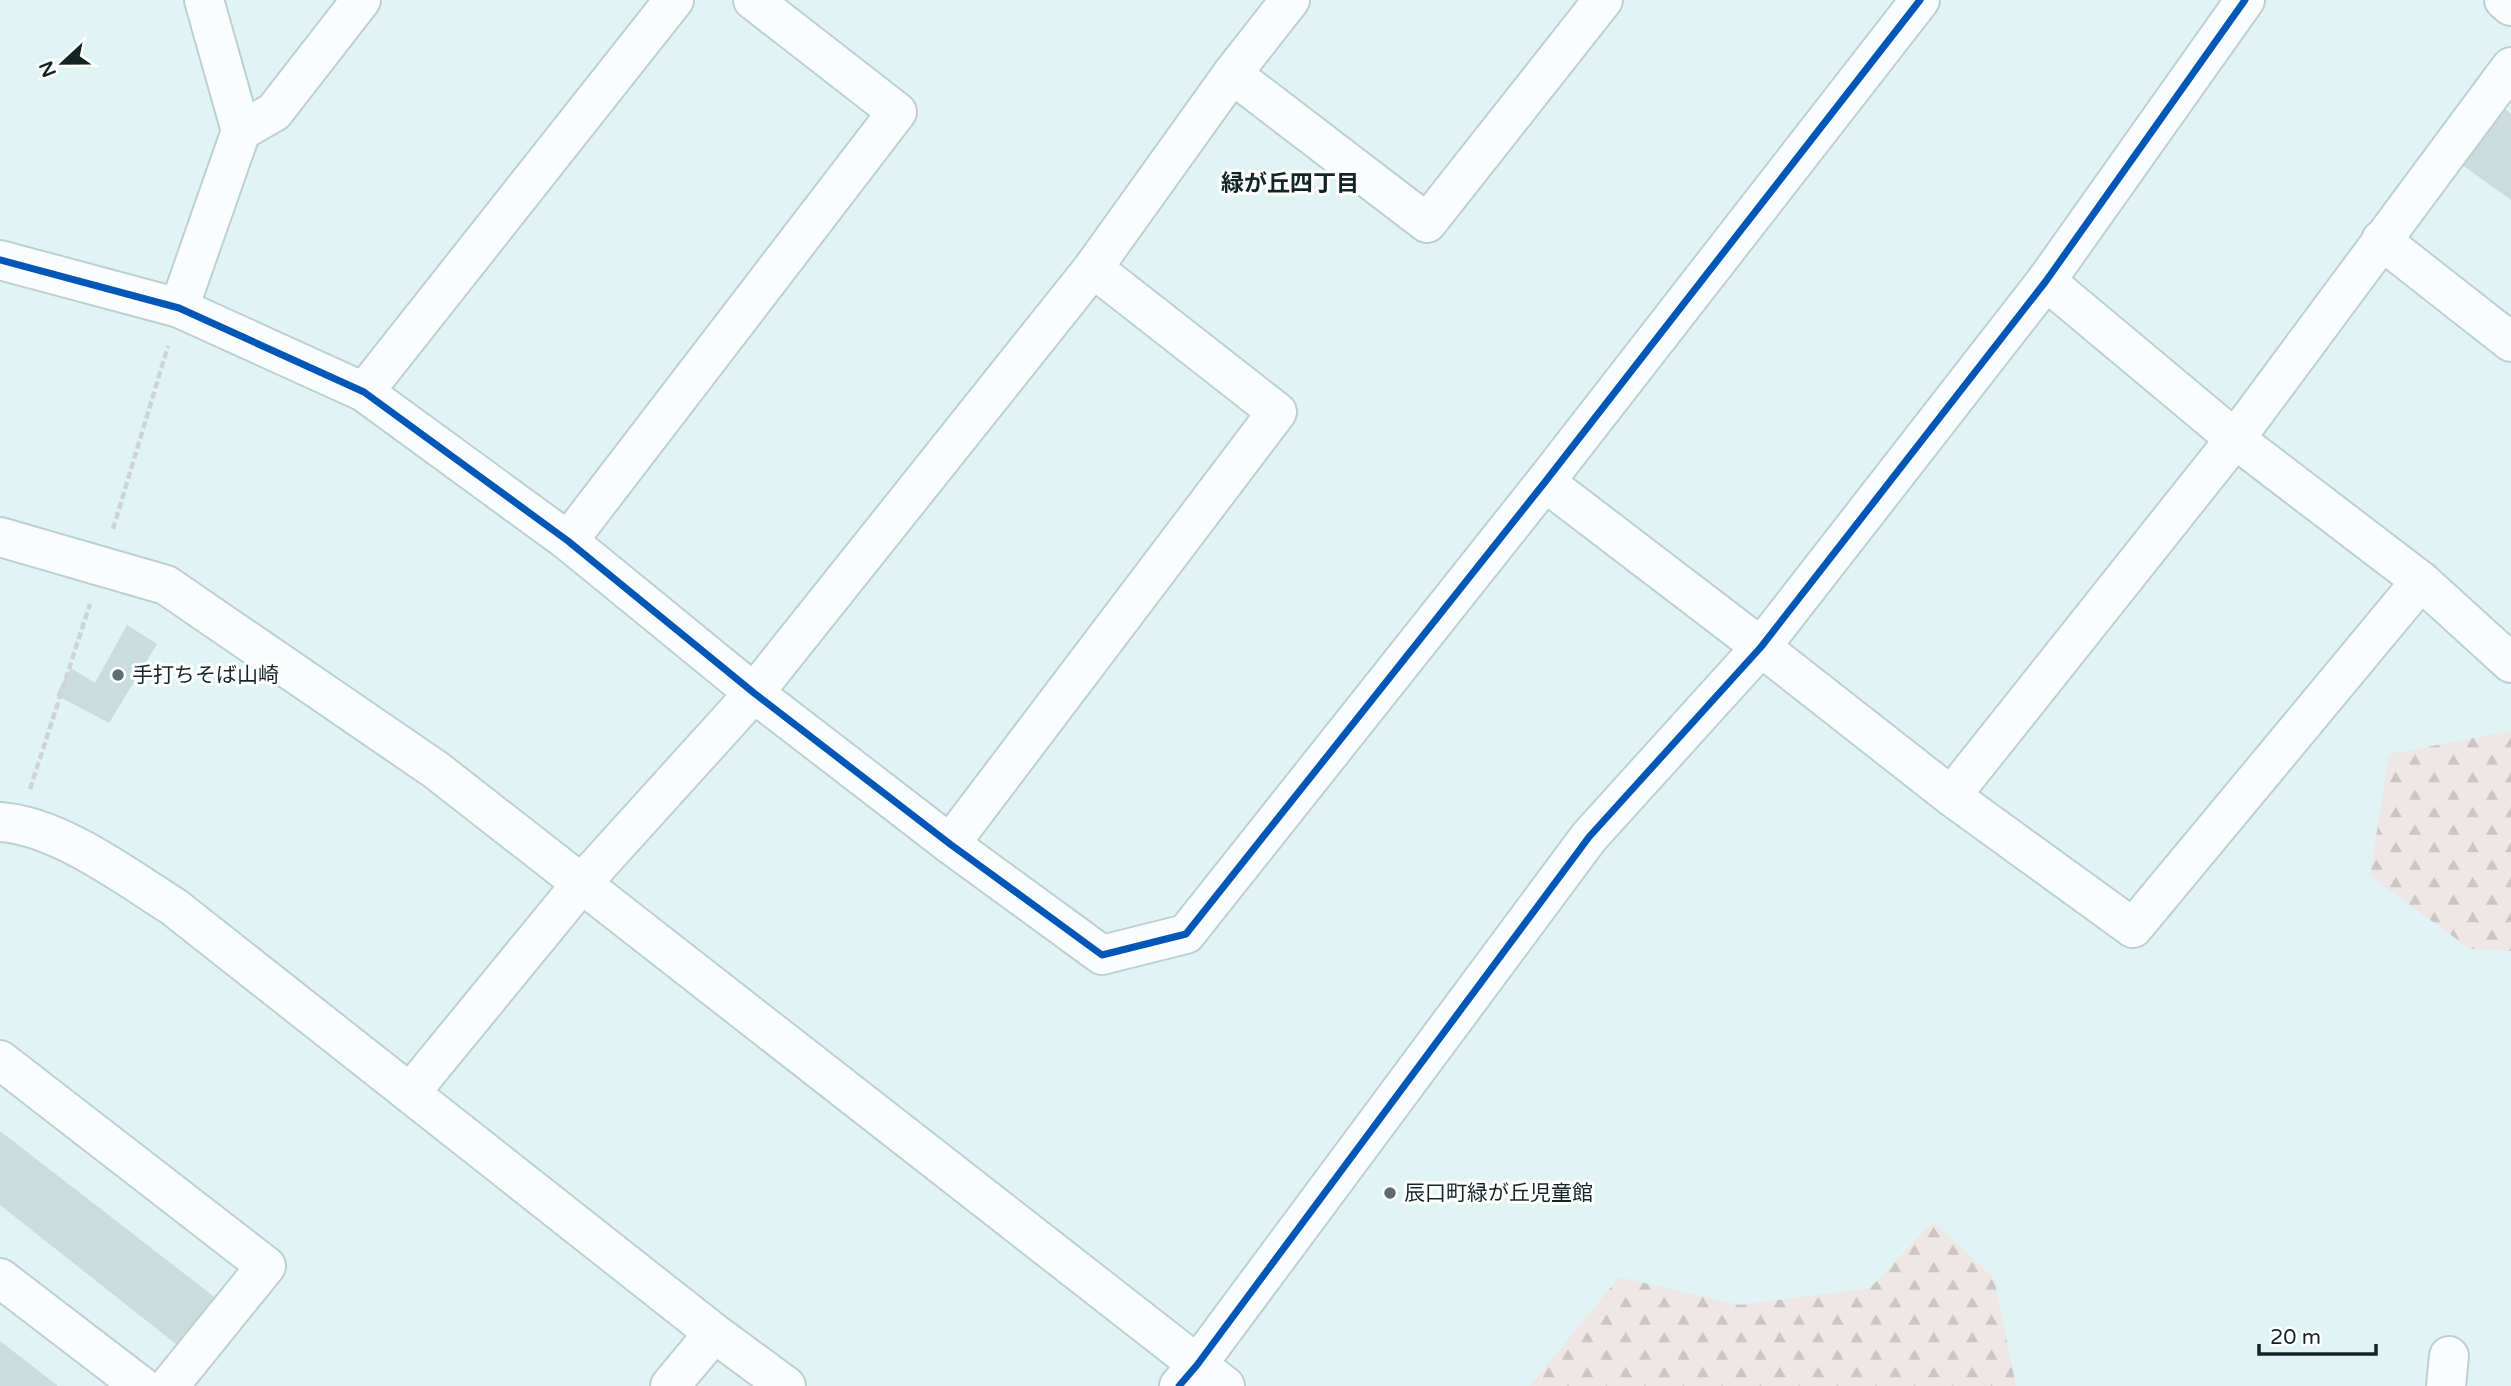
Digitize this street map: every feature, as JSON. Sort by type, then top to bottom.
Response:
[{"type":"street","points":[[179,308],[241,131],[204,0]]},
{"type":"street","points":[[241,131],[275,112],[361,0]]},
{"type":"street","points":[[364,392],[674,0]]},
{"type":"street","points":[[568,541],[897,112],[753,0]]},
{"type":"street","points":[[410,1093],[582,883],[754,693],[1093,268],[1232,75],[1290,0]]},
{"type":"street","points":[[1232,75],[1427,223],[1603,0]]},
{"type":"street","points":[[0,260],[179,308],[364,392],[568,541],[754,693],[950,844],[1102,955],[1186,934],[1545,482],[1920,0]]},
{"type":"street","points":[[0,537],[166,585],[436,770],[582,883],[1201,1379],[1589,837],[1761,647],[2046,281],[2245,0]]},
{"type":"street","points":[[2504,0],[2511,6]]},
{"type":"street","points":[[1951,796],[2235,439],[2511,66]]},
{"type":"street","points":[[2381,240],[2511,342]]},
{"type":"street","points":[[950,844],[1278,412],[1093,268]]},
{"type":"street","points":[[2046,281],[2235,439],[2421,581],[2511,663]]},
{"type":"street","points":[[1545,482],[1951,796],[2133,928],[2421,581]]},
{"type":"street","points":[[0,822],[19,823],[86,851],[174,906],[714,1333],[786,1386]]},
{"type":"street","points":[[0,1060],[266,1266],[169,1386]]},
{"type":"street","points":[[0,1278],[141,1386]]},
{"type":"street","points":[[670,1386],[714,1333]]},
{"type":"green space","points":[[2511,731],[2511,951],[2470,949],[2370,876],[2389,754]]},
{"type":"green space","points":[[1933,1222],[1994,1278],[2016,1386],[1530,1386],[1619,1277],[1740,1305],[1870,1288]]},
{"type":"building","points":[[2488,97],[2511,114],[2511,200],[2447,154]]},
{"type":"building","name":"手打ちそば山崎","points":[[127,625],[157,644],[109,723],[56,695],[71,668],[95,683]]},
{"type":"building","points":[[0,1131],[217,1299],[181,1348],[0,1205]]},
{"type":"building","points":[[0,1341],[58,1386],[0,1386]]},
{"type":"cycle path","points":[[0,260],[179,308],[364,392],[568,541],[754,693],[950,844],[1102,955],[1186,934],[1545,482],[1920,0]]},
{"type":"cycle path","points":[[1179,1386],[1589,837],[1761,647],[2046,281],[2245,0]]},
{"type":"place","name":"手打ちそば山崎","points":[[118,675]]},
{"type":"place","name":"辰口町緑が丘児童館","points":[[1390,1193]]},
{"type":"district","name":"緑が丘四丁目","points":[[1290,183]]}]
